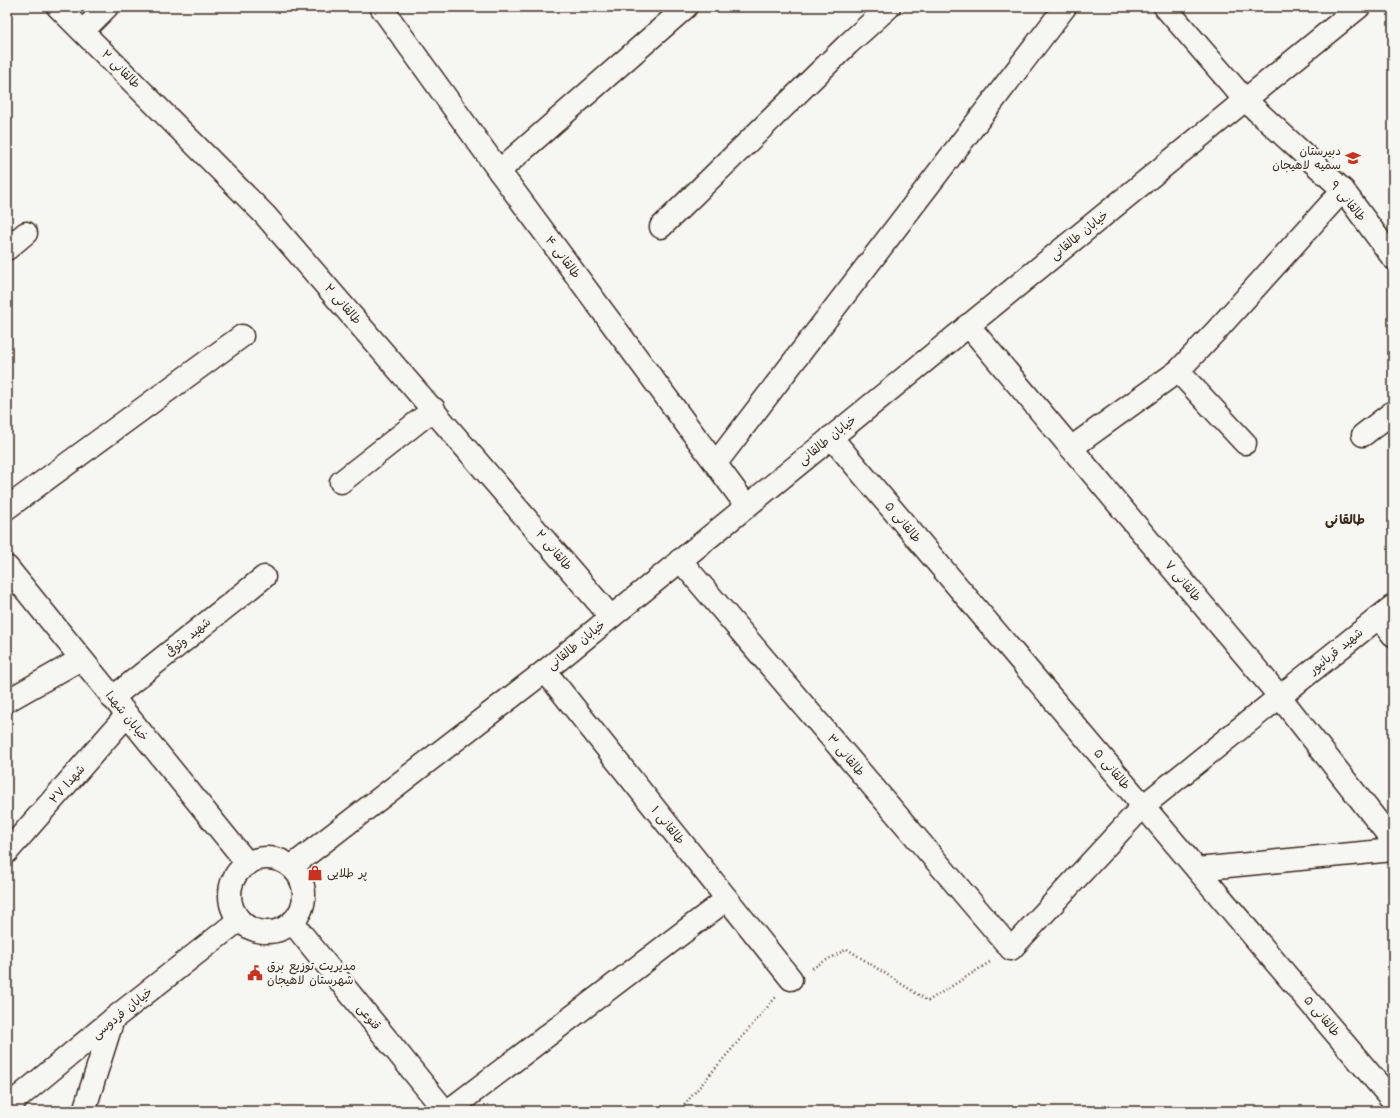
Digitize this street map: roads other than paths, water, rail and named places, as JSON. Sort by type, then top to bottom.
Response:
[{"type":"street","name":"طالقانی ۲","points":[[58,7],[265,215],[611,617]]},
{"type":"street","points":[[83,31],[107,7]]},
{"type":"street","name":"طالقانی ۴","points":[[381,7],[499,171],[746,505]]},
{"type":"street","points":[[499,171],[686,7]]},
{"type":"street","points":[[661,227],[848,44],[889,7]]},
{"type":"street","points":[[716,464],[1064,7]]},
{"type":"street","name":"طالقانی ۹","points":[[1165,7],[1245,100],[1343,190],[1393,258]]},
{"type":"street","name":"خیابان طالقانی","points":[[291,867],[545,671],[746,505],[832,437],[1359,7]]},
{"type":"street","points":[[1071,448],[1178,371],[1343,190]]},
{"type":"street","points":[[7,249],[26,233]]},
{"type":"street","name":"طالقانی ۷","points":[[968,325],[1280,697],[1393,840]]},
{"type":"street","points":[[7,508],[242,336]]},
{"type":"street","points":[[1178,371],[1244,443]]},
{"type":"street","points":[[341,482],[434,410]]},
{"type":"street","points":[[1363,435],[1393,412]]},
{"type":"street","name":"طالقانی ۵","points":[[832,437],[1393,1101]]},
{"type":"street","name":"طالقانی ۳","points":[[680,560],[1011,950]]},
{"type":"street","name":"خیابان شهدا","points":[[7,567],[248,864]]},
{"type":"street","name":"شهید وثوقی","points":[[112,698],[264,577]]},
{"type":"street","points":[[1386,612],[1393,635]]},
{"type":"street","name":"شهید قربانپور","points":[[1011,950],[1143,806],[1386,612]]},
{"type":"street","points":[[7,701],[82,659]]},
{"type":"street","name":"طالقانی ۱","points":[[545,671],[791,979]]},
{"type":"street","name":"۲۷ شهدا","points":[[7,852],[127,715]]},
{"type":"street","points":[[1197,869],[1393,850]]},
{"type":"street","points":[[270,858],[281,861],[291,867],[301,880],[304,896],[302,907],[292,922],[280,930],[269,932],[258,931],[248,927],[239,920],[233,909],[230,896],[232,884],[238,873],[248,864],[258,860],[270,858]]},
{"type":"street","points":[[448,1111],[727,899]]},
{"type":"street","name":"خیابان فردوسی","points":[[7,1107],[113,1019],[239,920]]},
{"type":"street","name":"قنوعی","points":[[292,922],[445,1111]]},
{"type":"street","points":[[84,1111],[113,1019]]},
{"type":"place","name":"دبیرستان سمیه لاهیجان","points":[[1353,158]]},
{"type":"place","name":"پر طلایی","points":[[315,873]]},
{"type":"place","name":"مدیریت توزیع برق شهرستان لاهیجان","points":[[255,973]]},
{"type":"district","name":"طالقانی","points":[[1345,519]]}]
